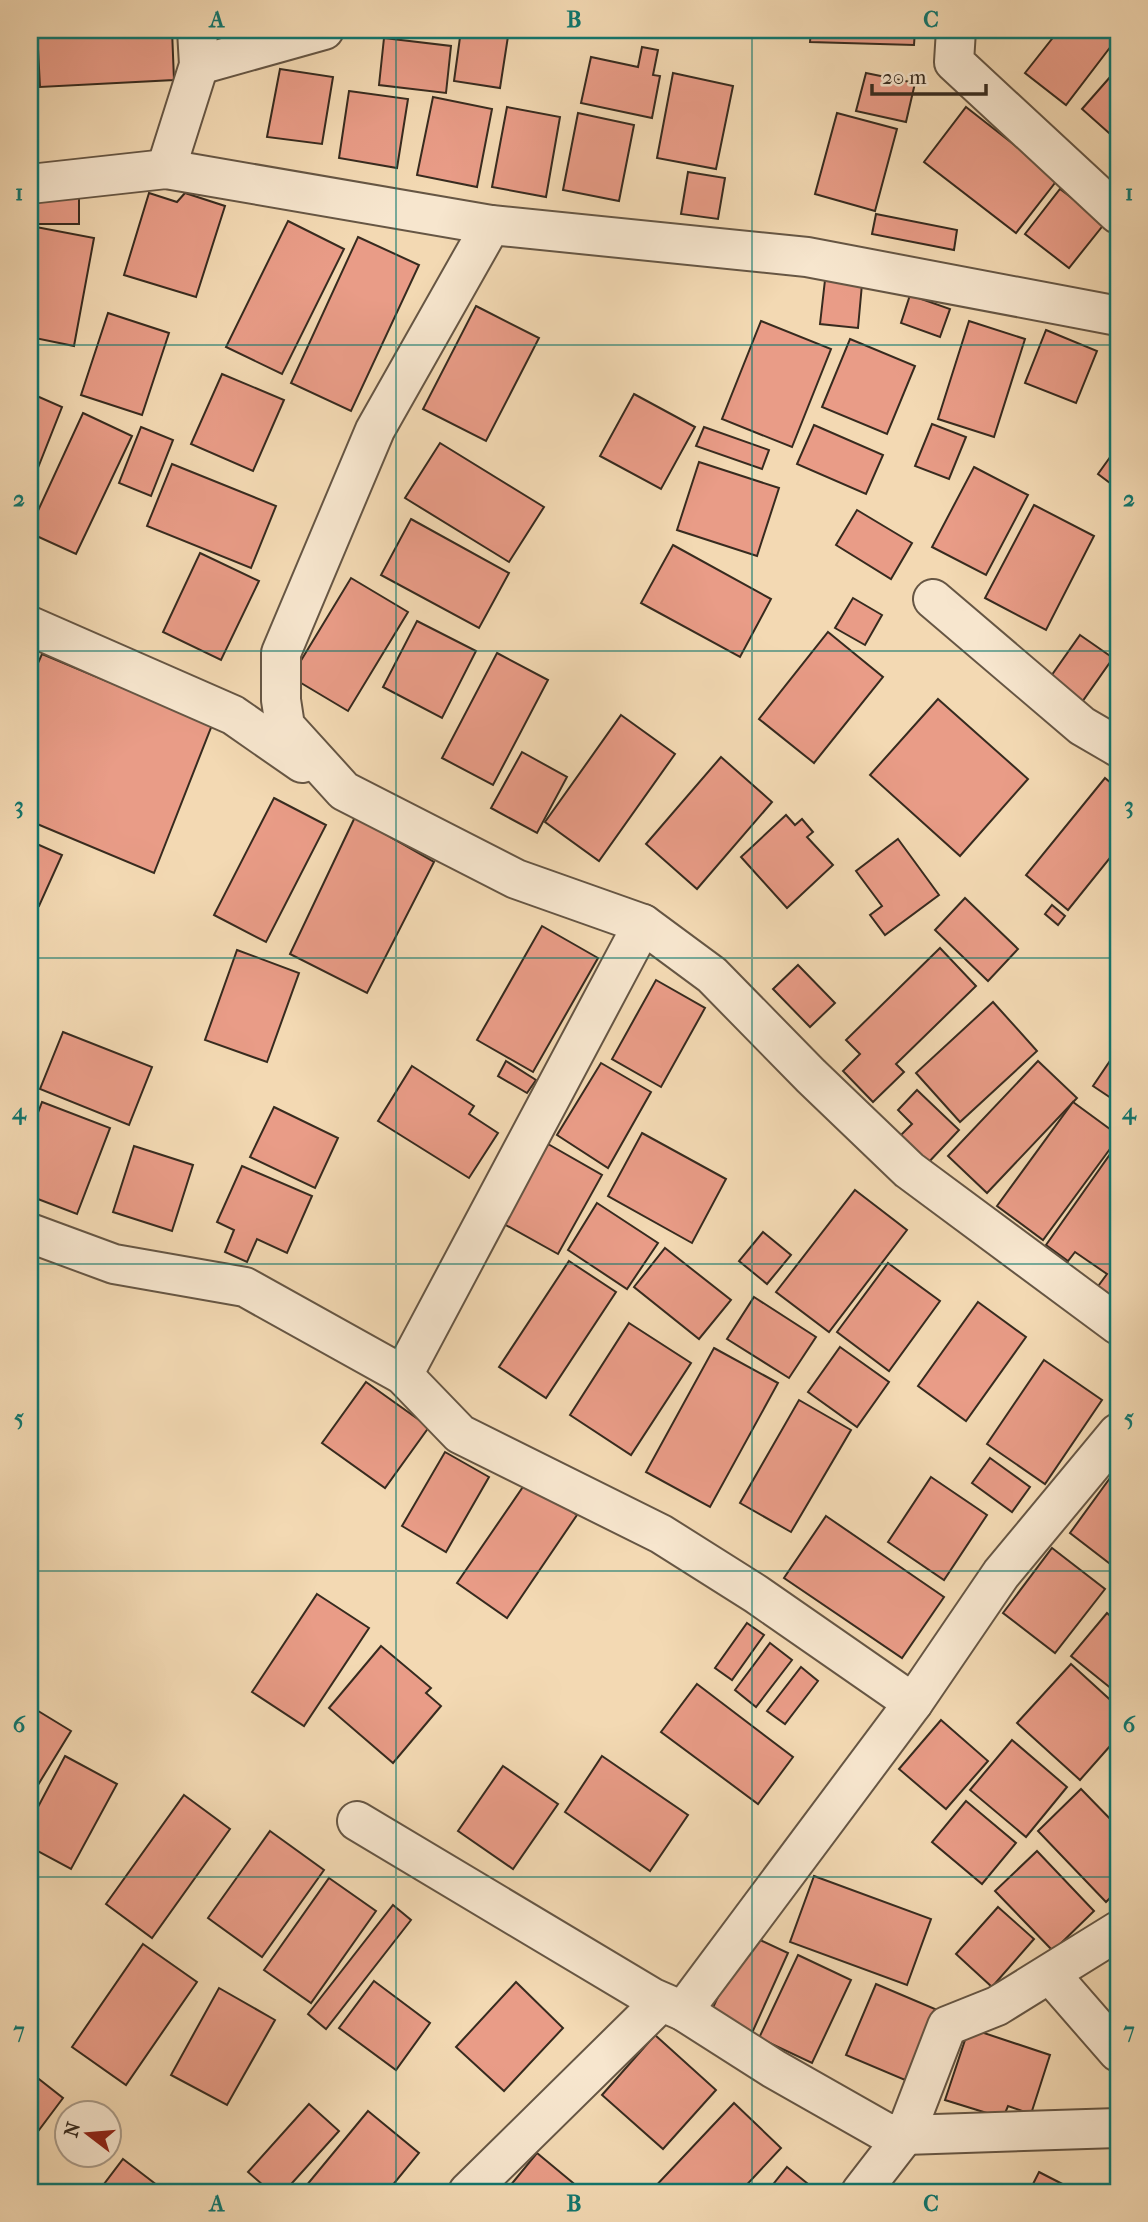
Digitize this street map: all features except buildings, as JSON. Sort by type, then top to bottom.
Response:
[{"type":"street","points":[[166,169],[198,47],[324,30]]},
{"type":"street","points":[[956,30],[954,62],[1118,214]]},
{"type":"street","points":[[30,184],[166,169],[491,225],[807,257],[1118,316]]},
{"type":"street","points":[[344,791],[285,726],[281,700],[281,653],[375,430],[491,225]]},
{"type":"street","points":[[933,599],[1082,726],[1118,747]]},
{"type":"street","points":[[30,626],[233,715],[344,791],[516,878],[643,924],[712,975],[811,1076],[909,1170],[1118,1325]]},
{"type":"street","points":[[403,1375],[643,924]]},
{"type":"street","points":[[30,1233],[114,1264],[245,1287],[403,1375],[460,1434],[661,1534],[756,1594],[914,1703]]},
{"type":"street","points":[[468,2192],[672,2007],[914,1703],[1001,1574],[1118,1433]]},
{"type":"street","points":[[357,1822],[885,2132],[905,2135],[1118,2128]]},
{"type":"street","points":[[861,2192],[905,2135],[947,2026],[997,2006],[1118,1931]]},
{"type":"street","points":[[1050,1974],[1118,2052]]}]
